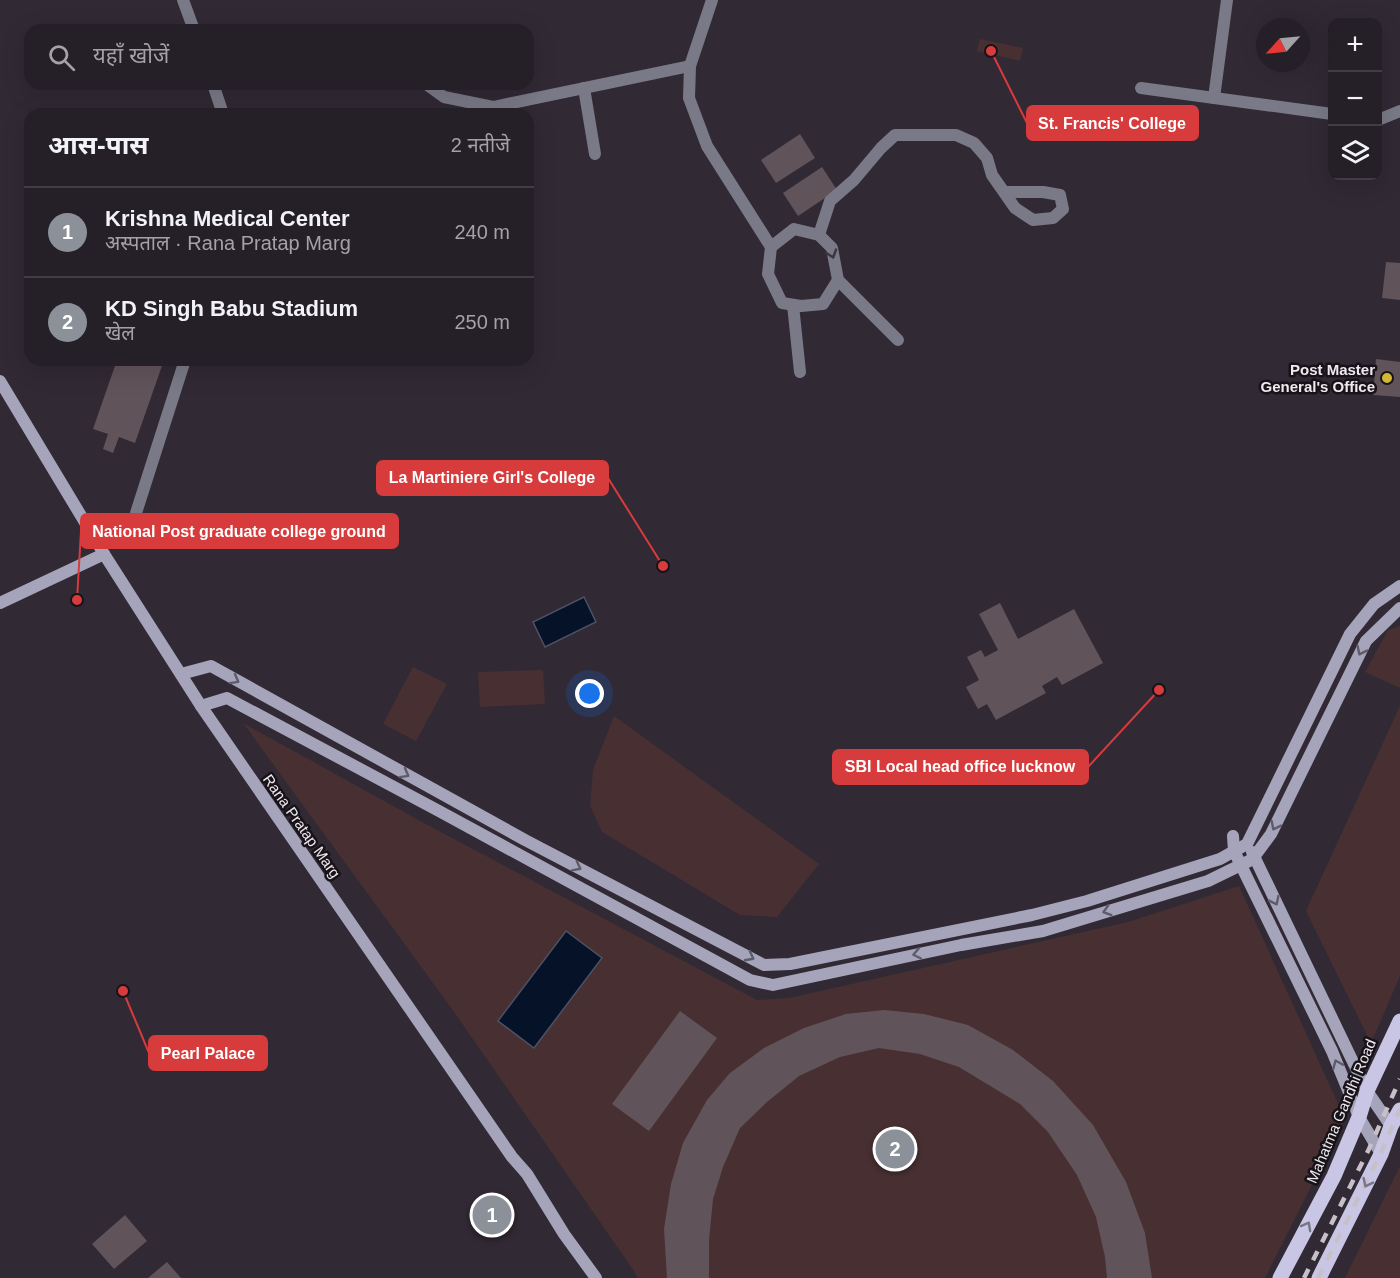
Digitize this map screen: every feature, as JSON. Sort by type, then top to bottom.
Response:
[{"type":"main road","name":"Mahatma Gandhi Road","points":[[1280,1278],[1334,1176],[1359,1117],[1366,1091],[1400,1021]]},
{"type":"main road","points":[[1319,1278],[1381,1154],[1391,1126],[1400,1110]]},
{"type":"street","points":[[183,0],[192,24]]},
{"type":"street","points":[[712,0],[690,66],[689,98],[707,146],[771,247],[768,274],[782,303],[801,306],[823,304],[838,280]]},
{"type":"street","points":[[1214,98],[1227,0]]},
{"type":"street","points":[[434,90],[444,97],[493,107],[690,66]]},
{"type":"street","points":[[584,88],[595,154]]},
{"type":"street","points":[[1142,88],[1328,113]]},
{"type":"street","points":[[215,90],[221,108]]},
{"type":"street","points":[[1382,118],[1400,111]]},
{"type":"street","points":[[819,235],[830,201],[854,180],[895,135],[956,135],[974,143],[987,159],[992,175],[1004,192]]},
{"type":"street","points":[[771,247],[794,229],[819,235],[832,248],[838,280],[898,340]]},
{"type":"street","points":[[793,305],[800,372]]},
{"type":"street","points":[[136,513],[183,366]]},
{"type":"street","name":"Rana Pratap Marg","points":[[0,381],[104,554],[201,706],[506,1148],[527,1174],[564,1234],[596,1278]]},
{"type":"street","points":[[0,603],[104,554]]},
{"type":"street","points":[[181,674],[211,666],[525,840],[764,965],[790,964],[1032,915],[1088,901],[1220,859],[1247,844],[1350,634],[1374,604],[1400,586]]},
{"type":"street","points":[[201,706],[227,698],[750,980],[773,985],[960,945],[1043,931],[1208,880],[1241,865],[1254,857],[1271,834],[1366,640],[1400,608]]},
{"type":"street","points":[[1247,844],[1366,1091],[1391,1126]]},
{"type":"street","points":[[1234,851],[1332,1051],[1359,1117],[1381,1154]]},
{"type":"shaded area","points":[[980,39],[1023,48],[1020,61],[977,51]]},
{"type":"shaded area","points":[[1400,626],[1400,688],[1365,672],[1388,630]]},
{"type":"shaded area","points":[[413,667],[447,684],[416,741],[383,724]]},
{"type":"shaded area","points":[[543,670],[545,704],[480,707],[478,672]]},
{"type":"shaded area","points":[[1400,706],[1400,976],[1371,1043],[1306,911]]},
{"type":"shaded area","points":[[614,716],[819,864],[777,917],[740,915],[602,832],[590,806],[593,770]]},
{"type":"shaded area","points":[[243,723],[422,822],[757,1000],[789,998],[1128,922],[1239,886],[1345,1119],[1265,1278],[637,1278],[452,1009]]},
{"type":"shaded area","points":[[1400,1166],[1400,1278],[1345,1278]]},
{"type":"water","points":[[584,597],[596,622],[545,647],[533,622]]},
{"type":"water","points":[[566,931],[602,958],[534,1048],[498,1021]]},
{"type":"building","points":[[800,134],[815,158],[776,183],[761,160]]},
{"type":"building","points":[[822,167],[837,190],[798,216],[783,193]]},
{"type":"building","points":[[1386,262],[1400,263],[1400,300],[1382,298]]},
{"type":"building","name":"Post Master General's Office","points":[[1376,359],[1400,362],[1400,397],[1373,395]]},
{"type":"building","points":[[115,366],[162,366],[135,443],[119,437],[113,453],[103,449],[108,434],[93,429]]},
{"type":"building","points":[[1000,603],[1018,639],[1074,609],[1103,663],[1062,685],[1057,677],[1042,686],[1046,693],[996,720],[987,704],[978,709],[966,687],[979,680],[967,657],[981,650],[985,657],[998,650],[979,614]]},
{"type":"building","points":[[884,1010],[924,1014],[968,1025],[1013,1050],[1053,1081],[1093,1125],[1126,1182],[1145,1233],[1152,1278],[1107,1278],[1096,1217],[1077,1175],[1048,1132],[1020,1104],[959,1067],[920,1054],[879,1048],[840,1057],[799,1076],[740,1128],[723,1167],[713,1199],[709,1240],[709,1278],[667,1278],[664,1229],[671,1184],[683,1143],[707,1100],[730,1073],[764,1048],[804,1028],[846,1014]]},
{"type":"building","points":[[680,1011],[717,1038],[649,1131],[612,1104]]},
{"type":"building","points":[[125,1215],[147,1241],[114,1269],[92,1244]]},
{"type":"building","points":[[167,1262],[181,1278],[148,1278]]},
{"type":"railway","points":[[1304,1278],[1369,1149],[1400,1079]]},
{"type":"railway","points":[[1318,1278],[1380,1155],[1400,1109]]},
{"type":"place","name":"St. Francis' College","points":[[991,51]]},
{"type":"place","name":"Post Master General's Office","points":[[1387,378]]},
{"type":"place","name":"La Martiniere Girl's College","points":[[663,566]]},
{"type":"place","name":"National Post graduate college ground","points":[[77,600]]},
{"type":"place","name":"SBI Local head office lucknow","points":[[1159,690]]},
{"type":"place","name":"Pearl Palace","points":[[123,991]]},
{"type":"place","name":"KD Singh Babu Stadium","points":[[895,1149]]},
{"type":"place","name":"Krishna Medical Center","points":[[492,1215]]}]
